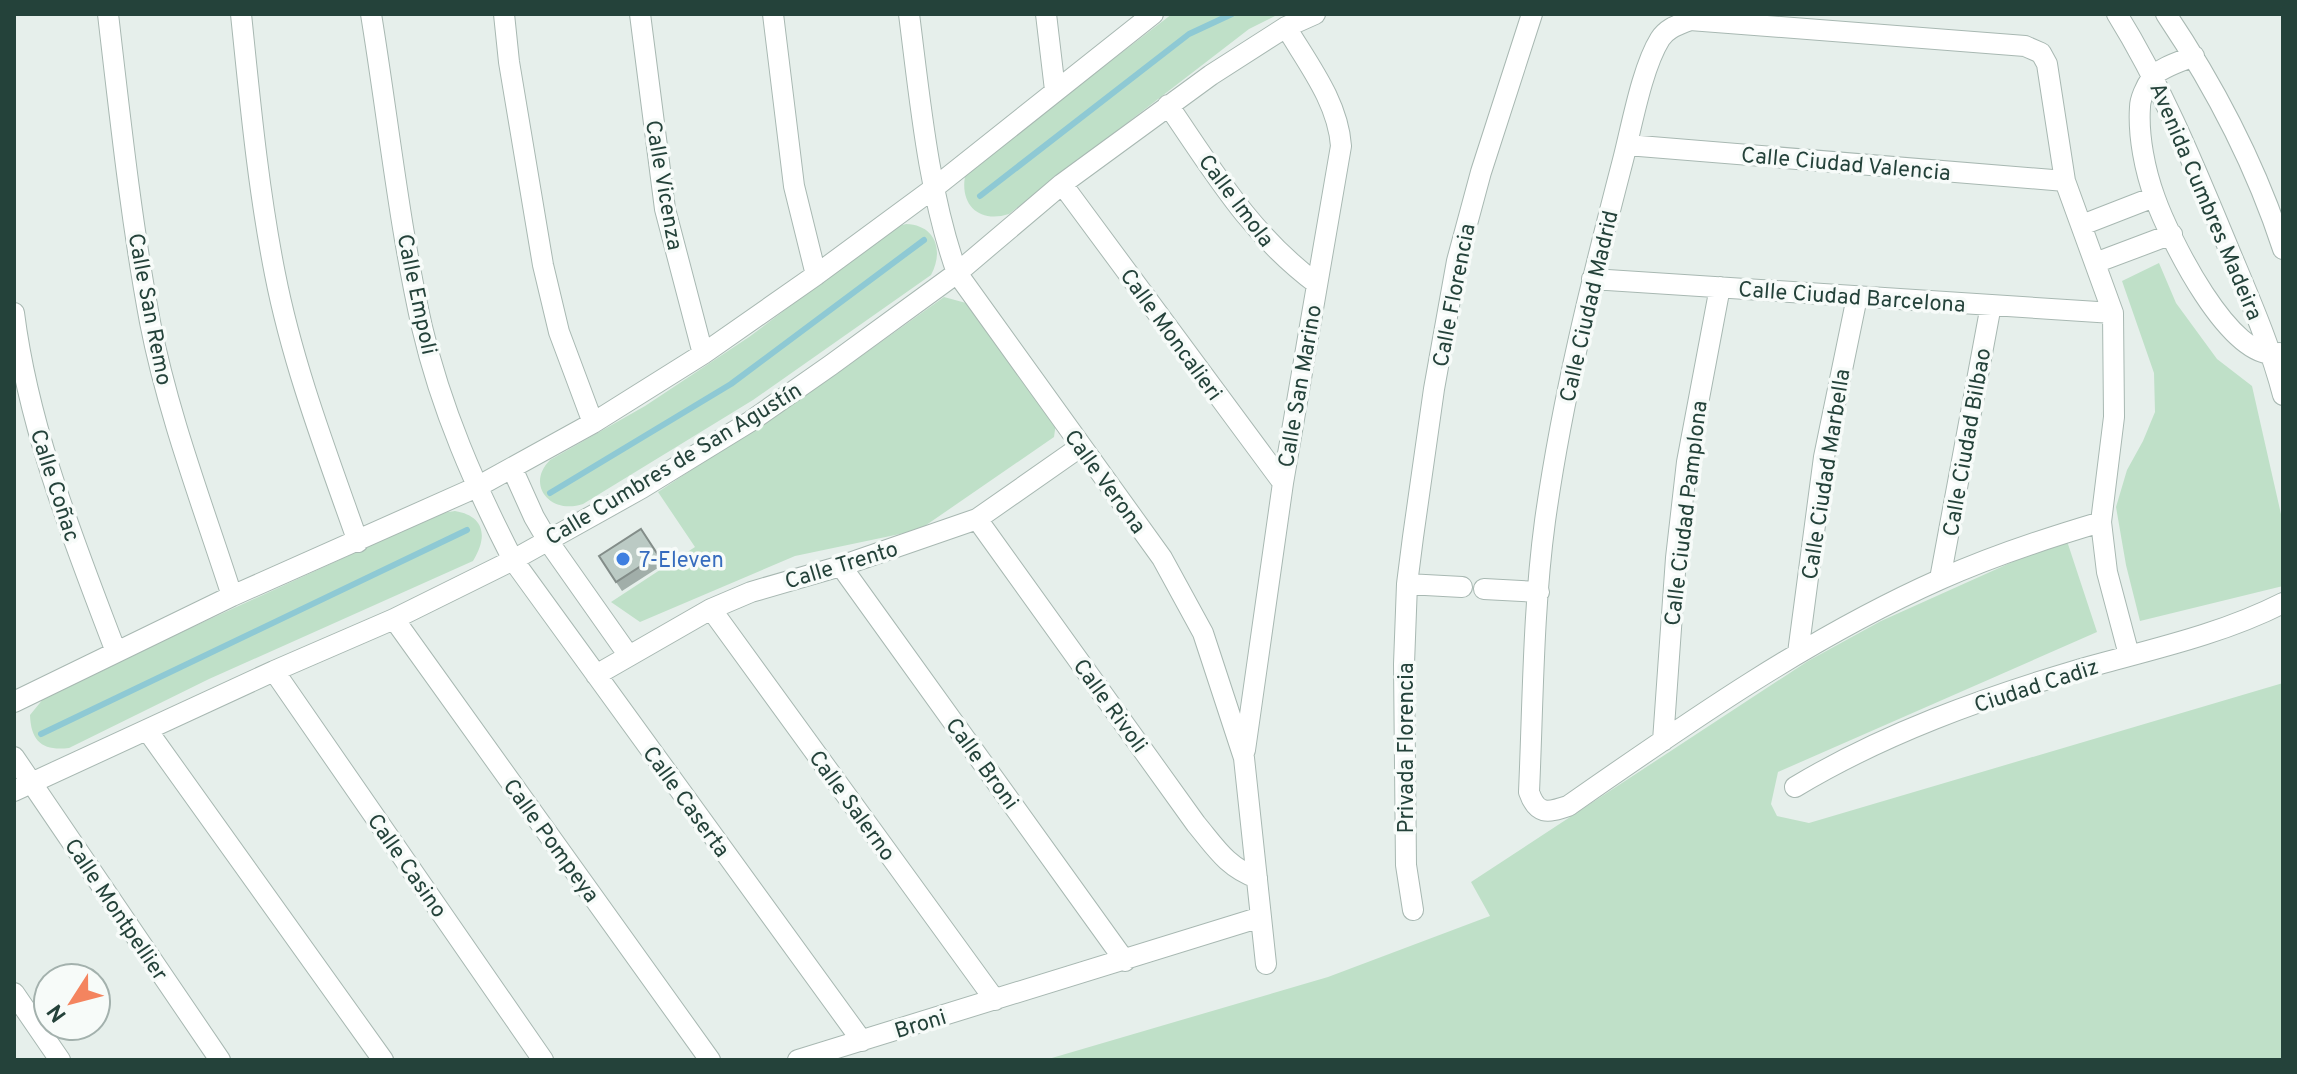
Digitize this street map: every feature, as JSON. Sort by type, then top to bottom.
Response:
[{"type":"street","name":"Calle San Remo","points":[[108,14],[134,223],[151,324],[173,413],[232,596]]},
{"type":"street","points":[[241,14],[257,160],[275,275],[300,373],[358,542]]},
{"type":"street","name":"Calle Empoli","points":[[371,14],[405,244],[423,330],[447,412],[477,487],[513,560]]},
{"type":"street","points":[[504,14],[509,62],[543,265],[559,332],[593,423]]},
{"type":"street","name":"Calle Vicenza","points":[[640,14],[665,209],[703,354]]},
{"type":"street","points":[[773,14],[794,186],[816,275]]},
{"type":"street","name":"Calle Verona","points":[[909,14],[934,188],[957,273],[1162,558],[1203,633],[1244,758],[1266,964]]},
{"type":"street","points":[[1046,14],[1055,90]]},
{"type":"street","points":[[14,702],[232,596],[477,487],[593,423],[703,354],[816,275],[934,188],[1153,14]]},
{"type":"street","name":"Calle Cumbres de San Agustín","points":[[22,786],[394,619],[513,560],[642,488],[751,421],[957,273],[1062,184],[1168,105],[1286,27],[1315,14]]},
{"type":"street","name":"Calle Florencia","points":[[1407,584],[1434,389],[1457,261],[1481,172],[1532,14]]},
{"type":"street","name":"Avenida Cumbres Madeira","points":[[2117,14],[2153,76],[2278,354],[2283,395]]},
{"type":"street","name":"Avenida Cumbres Madeira","points":[[2166,14],[2194,56],[2264,192],[2283,249]]},
{"type":"street","name":"Calle Ciudad Madrid","points":[[2101,522],[2044,539],[1940,579],[1798,653],[1568,806],[1553,811],[1540,810],[1533,805],[1529,792],[1539,592],[1545,523],[1561,425],[1592,279],[1627,145],[1649,62],[1664,32],[1690,20],[2025,46],[2041,53],[2047,64],[2065,181],[2113,313],[2114,417],[2101,522],[2107,572],[2129,655]]},
{"type":"street","name":"Calle San Marino","points":[[1244,758],[1283,483],[1337,176],[1340,125],[1286,27]]},
{"type":"street","points":[[2194,56],[2153,76],[2139,104],[2143,146],[2154,197],[2190,274],[2218,316],[2244,343],[2278,354]]},
{"type":"street","name":"Calle Imola","points":[[1168,105],[1248,220],[1280,255],[1317,284]]},
{"type":"street","name":"Calle Ciudad Valencia","points":[[1627,145],[2065,181]]},
{"type":"street","name":"Calle Moncalieri","points":[[1062,184],[1283,483]]},
{"type":"street","points":[[2082,225],[2154,197]]},
{"type":"street","points":[[2095,263],[2172,234]]},
{"type":"street","name":"Calle Ciudad Barcelona","points":[[1592,279],[2113,313]]},
{"type":"street","name":"Calle Ciudad Pamplona","points":[[1663,741],[1676,558],[1687,462],[1720,287]]},
{"type":"street","name":"Calle Ciudad Marbella","points":[[1798,653],[1824,457],[1857,297]]},
{"type":"street","name":"Calle Ciudad Bilbao","points":[[1940,579],[1991,305]]},
{"type":"street","name":"Calle Coñac","points":[[14,313],[35,423],[65,518],[116,652]]},
{"type":"street","name":"Calle Trento","points":[[596,675],[711,609],[751,592],[841,566],[977,519],[1080,447]]},
{"type":"street","points":[[512,468],[548,541],[629,656]]},
{"type":"street","name":"Calle Rivoli","points":[[977,519],[1196,824],[1238,871],[1257,878]]},
{"type":"street","name":"Calle Caserta","points":[[513,560],[862,1041]]},
{"type":"street","name":"Calle Broni","points":[[841,566],[1125,961]]},
{"type":"street","points":[[1407,584],[1462,587]]},
{"type":"street","name":"Privada Florencia","points":[[1407,584],[1404,664],[1406,865],[1413,910]]},
{"type":"street","points":[[1484,589],[1539,592]]},
{"type":"street","name":"Ciudad Cadiz","points":[[1795,787],[1860,751],[2030,684],[2223,629],[2283,603]]},
{"type":"street","name":"Calle Salerno","points":[[711,609],[995,1000]]},
{"type":"street","name":"Calle Pompeya","points":[[394,619],[710,1060]]},
{"type":"street","name":"Calle Casino","points":[[274,671],[543,1060]]},
{"type":"street","points":[[147,730],[383,1060]]},
{"type":"street","name":"Calle Montpellier","points":[[14,757],[22,786],[220,1060]]},
{"type":"street","points":[[995,1000],[1261,917]]},
{"type":"street","points":[[14,993],[60,1060]]},
{"type":"street","name":"Broni","points":[[798,1060],[995,1000]]},
{"type":"green space","points":[[1172,14],[1279,14],[1249,29],[1009,214],[988,216],[973,208],[965,193],[966,172]]},
{"type":"green space","points":[[906,224],[924,229],[935,241],[937,257],[931,275],[753,400],[583,504],[561,505],[545,496],[540,479],[550,460],[645,406],[749,337],[895,227]]},
{"type":"green space","points":[[2159,263],[2176,303],[2217,359],[2252,386],[2283,523],[2283,586],[2140,621],[2116,507],[2127,470],[2155,412],[2154,373],[2122,281]]},
{"type":"green space","points":[[944,297],[966,303],[1056,423],[1054,437],[919,530],[795,556],[640,622],[611,602],[695,547],[658,492],[832,377]]},
{"type":"green space","points":[[455,511],[473,518],[481,529],[481,544],[473,561],[209,679],[69,748],[45,746],[36,738],[30,715],[48,693],[442,513]]},
{"type":"green space","points":[[2066,538],[2097,632],[1778,772],[1771,804],[1777,816],[1809,823],[2283,683],[2283,1060],[1045,1060],[1328,977],[1490,916],[1471,882],[1808,661],[1881,621]]},
{"type":"building","points":[[641,529],[658,555],[616,582],[599,556]]},
{"type":"waterway","points":[[980,196],[1189,34],[1232,14]]},
{"type":"waterway","points":[[550,493],[731,384],[924,240]]},
{"type":"waterway","points":[[41,734],[467,530]]},
{"type":"place","name":"7-Eleven","points":[[623,559]]}]
